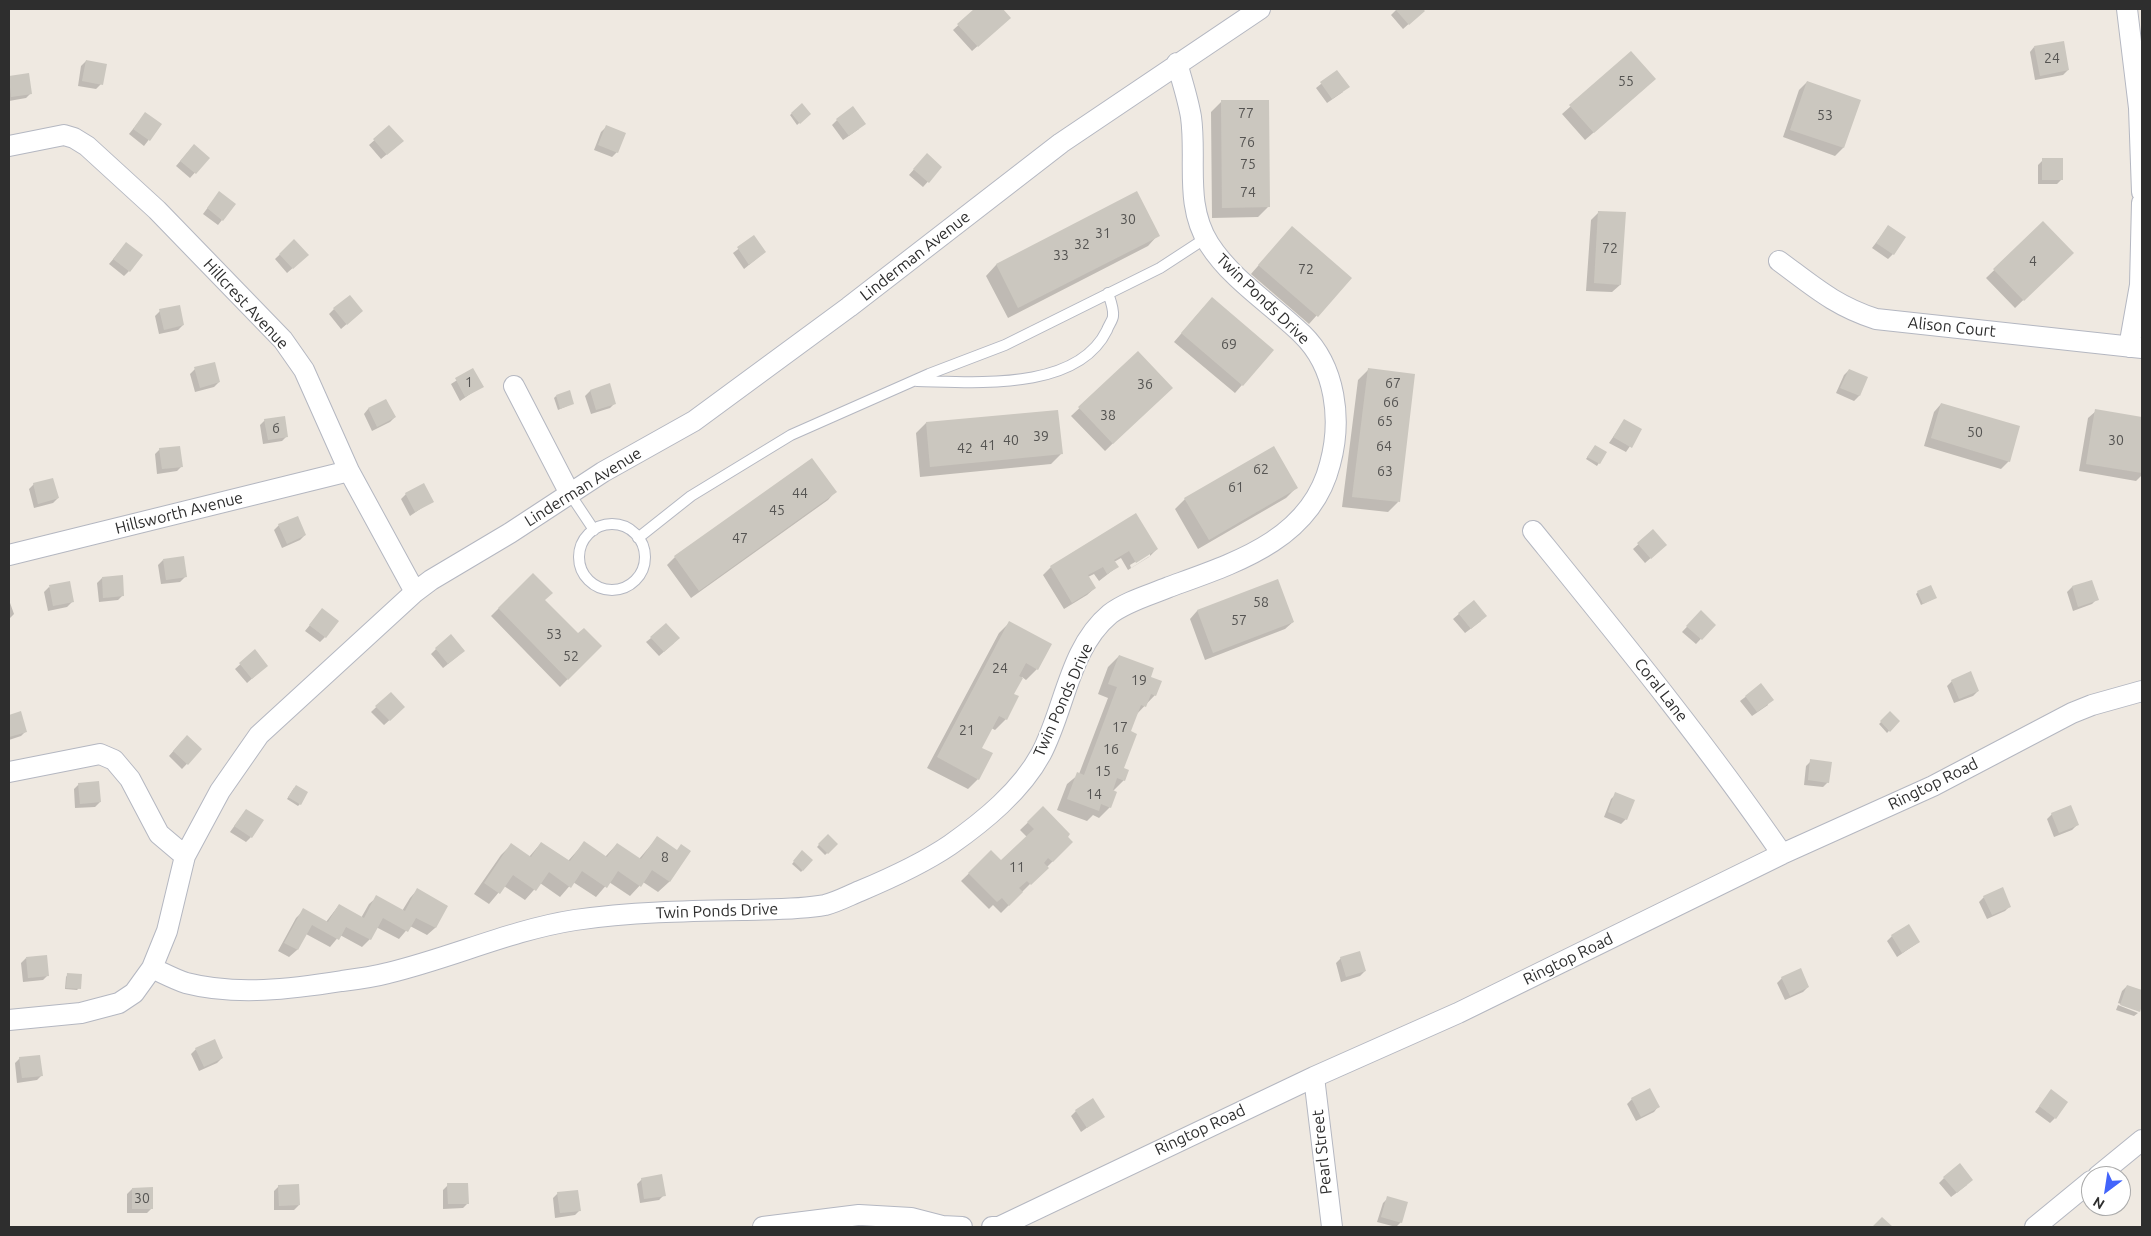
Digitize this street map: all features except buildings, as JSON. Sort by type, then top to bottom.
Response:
[{"type":"street","name":"Linderman Avenue","points":[[9,1020],[81,1013],[119,1003],[134,992],[152,968],[167,931],[185,856],[220,791],[259,735],[414,592],[510,533],[603,472],[694,421],[846,309],[1061,143],[1177,63],[1260,9]]},
{"type":"street","points":[[2127,9],[2139,108],[2142,192]]},
{"type":"street","name":"Twin Ponds Drive","points":[[152,968],[183,982],[217,989],[292,990],[386,974],[534,929],[572,920],[658,912],[804,908],[830,904],[895,876],[947,847],[985,818],[1024,779],[1039,758],[1052,731],[1077,660],[1091,636],[1105,619],[1115,610],[1144,597],[1243,560],[1294,526],[1312,506],[1324,485],[1331,460],[1336,426],[1334,392],[1318,354],[1304,336],[1248,288],[1212,248],[1195,210],[1192,179],[1192,120],[1186,91],[1177,63]]},
{"type":"street","name":"Hillcrest Avenue","points":[[9,146],[64,135],[74,138],[86,146],[157,210],[283,340],[304,370],[349,471],[414,592]]},
{"type":"street","points":[[2136,347],[2142,203]]},
{"type":"street","name":"Alison Court","points":[[1779,261],[1831,300],[1852,311],[1876,319],[2136,347]]},
{"type":"street","points":[[514,386],[570,494]]},
{"type":"street","name":"Hillsworth Avenue","points":[[9,555],[349,471]]},
{"type":"street","name":"Coral Lane","points":[[1533,531],[1645,669],[1732,781],[1782,854]]},
{"type":"street","name":"Ringtop Road","points":[[992,1227],[999,1226],[1314,1076],[1458,1013],[1782,854],[1933,786],[2072,713],[2142,690]]},
{"type":"street","points":[[9,772],[100,754],[114,760],[130,779],[159,834],[185,856]]},
{"type":"street","name":"Pearl Street","points":[[1314,1076],[1332,1227]]},
{"type":"street","points":[[2110,1166],[2142,1140]]},
{"type":"street","points":[[2045,1224],[2081,1191]]},
{"type":"street","points":[[762,1227],[859,1215],[911,1218],[942,1226],[962,1227]]},
{"type":"lane","points":[[638,538],[691,496],[791,435],[913,381],[1005,345],[1160,268],[1206,238]]},
{"type":"lane","points":[[913,381],[1007,382],[1050,372],[1078,362],[1101,341],[1113,316],[1108,293]]},
{"type":"lane","points":[[570,494],[594,530]]},
{"type":"lane","points":[[612,524],[625,526],[638,538],[643,545],[645,558],[643,570],[635,581],[624,588],[611,590],[599,588],[588,580],[581,570],[578,557],[581,544],[588,533],[594,530],[599,526],[612,524]]}]
